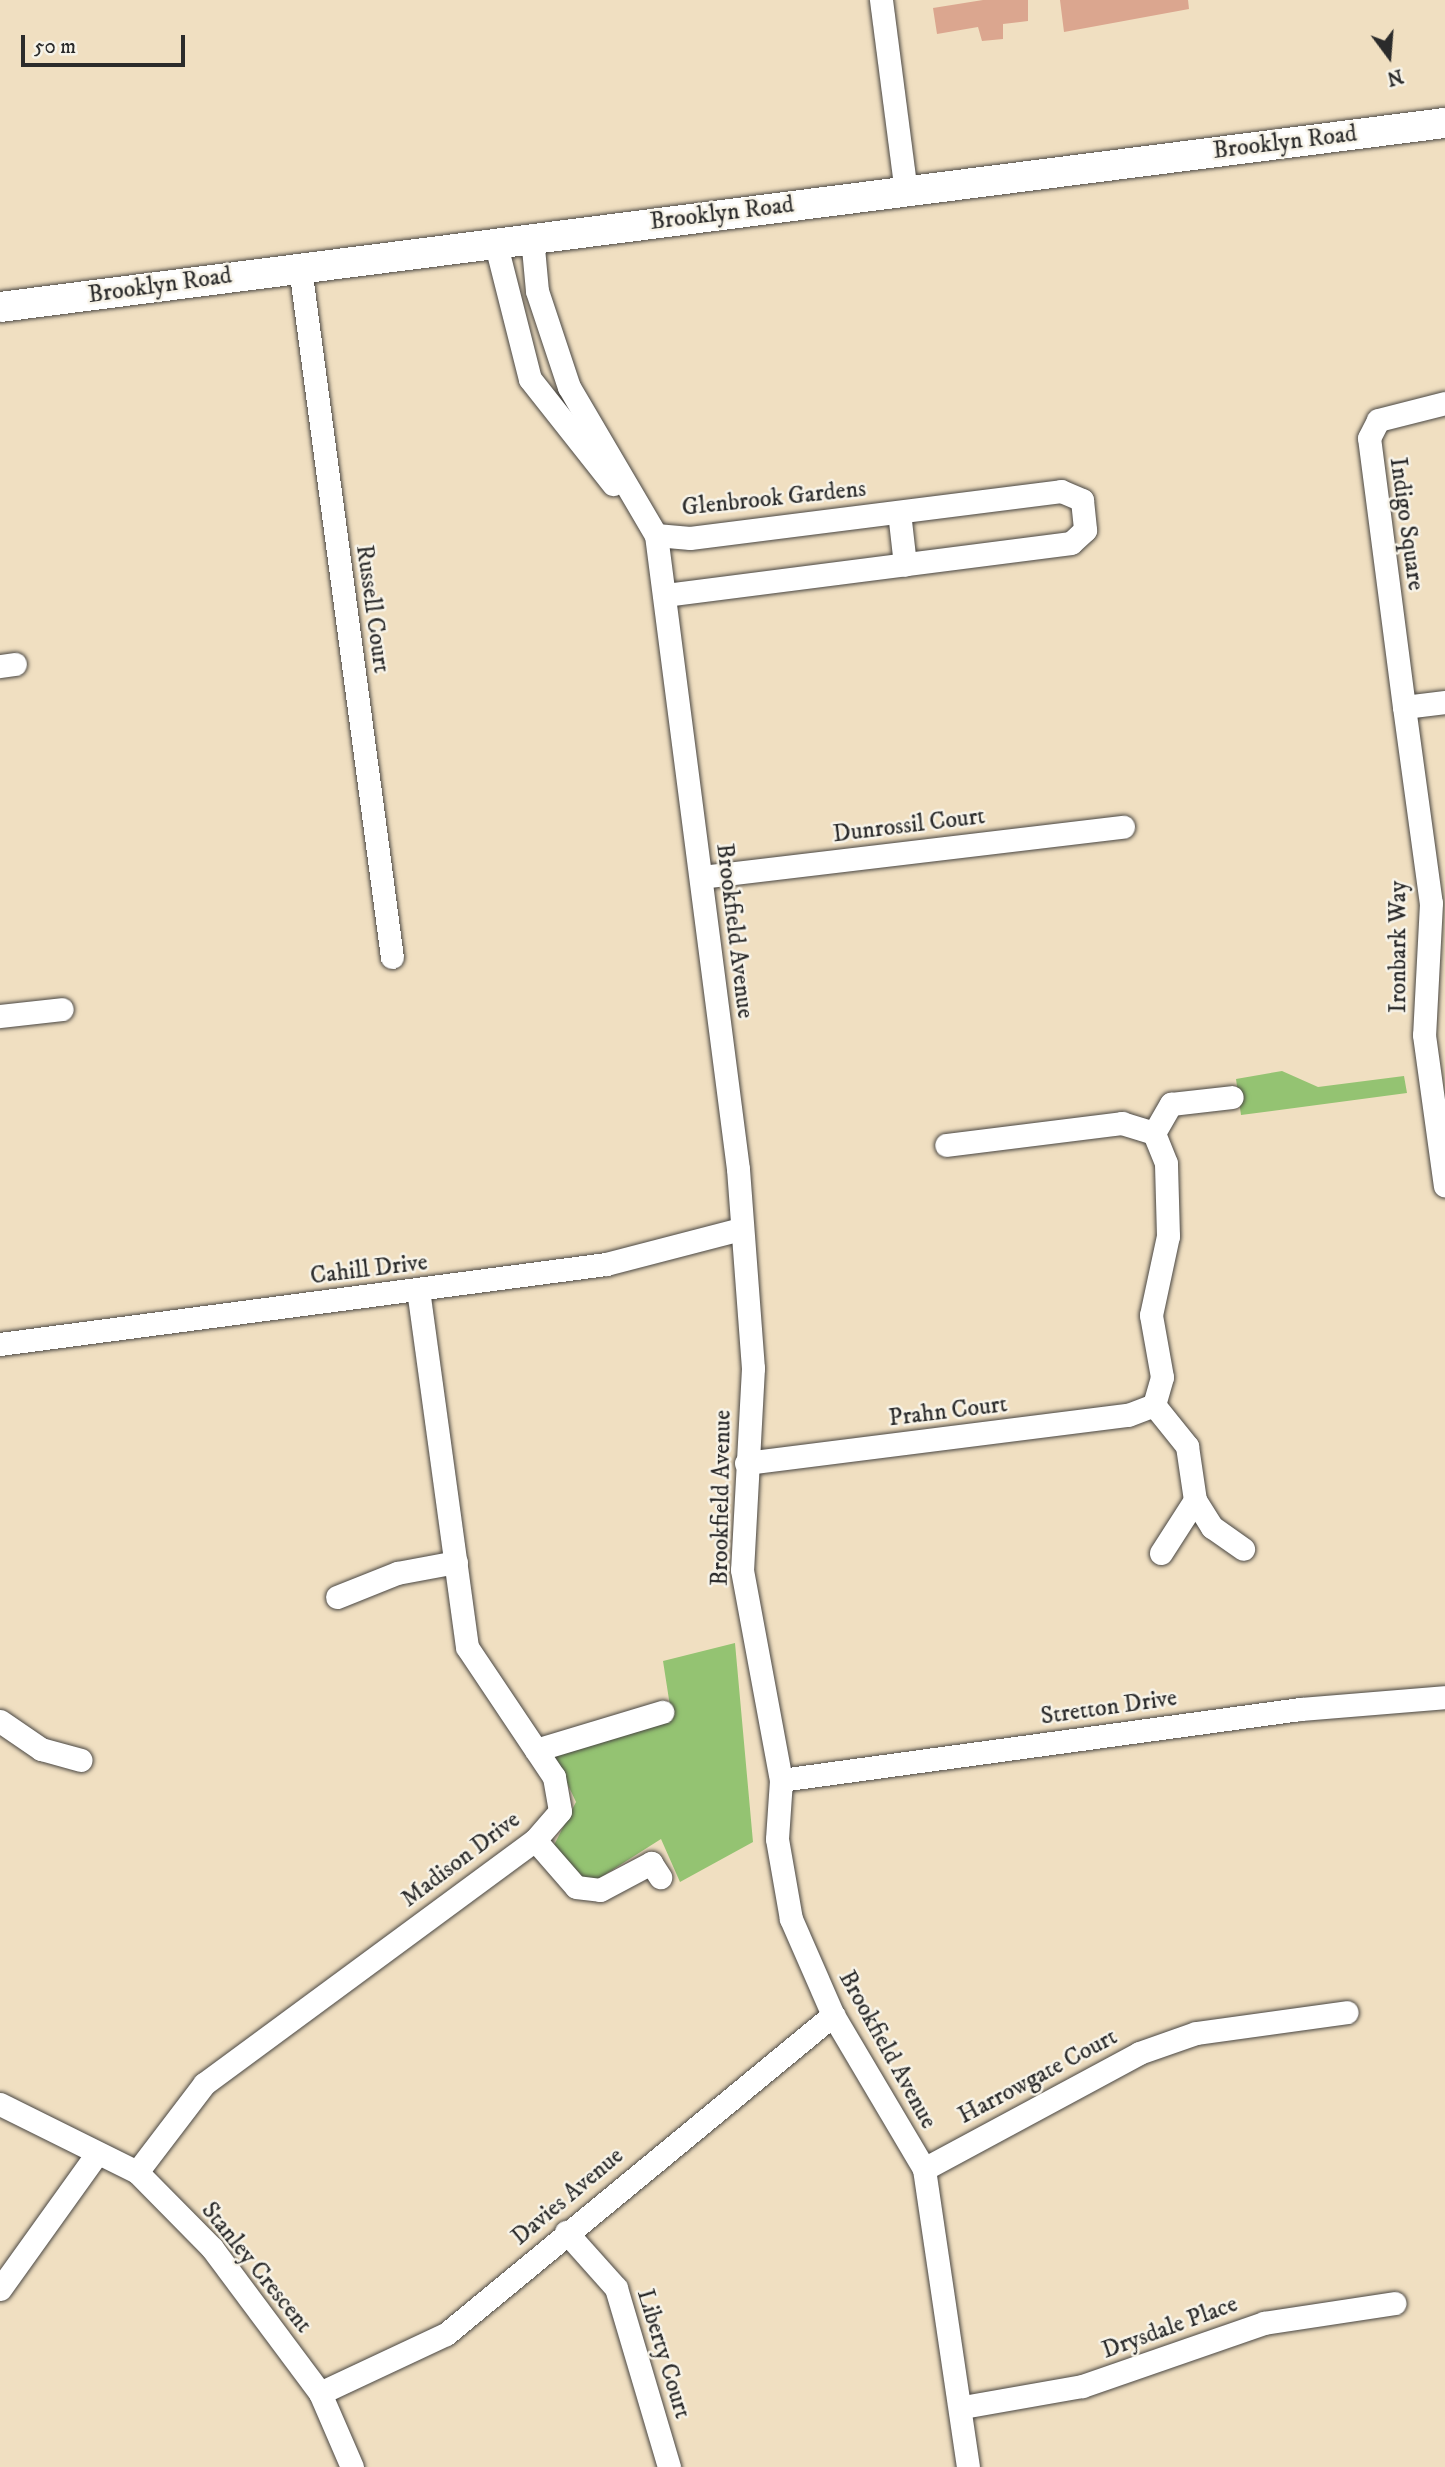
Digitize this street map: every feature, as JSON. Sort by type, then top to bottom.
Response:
[{"type":"street","points":[[881,0],[906,192]]},
{"type":"street","name":"Brooklyn Road","points":[[0,307],[495,241],[1445,123]]},
{"type":"street","name":"Brookfield Avenue","points":[[532,237],[547,332],[569,387],[656,535],[701,877],[740,1229],[752,1368],[742,1570],[769,1742],[781,1780],[778,1839],[791,1920],[833,2015],[924,2169],[963,2407],[968,2467]]},
{"type":"street","points":[[495,241],[517,345],[550,409],[656,535]]},
{"type":"street","name":"Russell Court","points":[[300,267],[392,957]]},
{"type":"street","points":[[517,345],[547,332]]},
{"type":"street","name":"Indigo Square","points":[[1404,707],[1368,438],[1378,419],[1445,403]]},
{"type":"street","name":"Glenbrook Gardens","points":[[656,535],[690,538],[1061,491],[1082,500],[1085,530],[1071,543],[664,595]]},
{"type":"street","name":"Glenbrook Gardens","points":[[899,512],[905,565]]},
{"type":"street","points":[[1404,707],[1445,702]]},
{"type":"street","name":"Ironbark Way","points":[[1404,707],[1431,904],[1424,1035],[1445,1186]]},
{"type":"street","name":"Dunrossil Court","points":[[701,877],[1124,827]]},
{"type":"street","points":[[0,1016],[62,1009]]},
{"type":"street","points":[[1154,1133],[1171,1104],[1232,1097]]},
{"type":"street","points":[[947,1145],[1122,1123],[1154,1133]]},
{"type":"street","points":[[1154,1133],[1166,1163],[1168,1236],[1151,1315],[1162,1377],[1154,1405],[1187,1446],[1195,1500],[1212,1527],[1243,1549]]},
{"type":"street","name":"Cahill Drive","points":[[0,1344],[607,1264],[740,1229]]},
{"type":"street","name":"Madison Drive","points":[[137,2172],[204,2084],[535,1840],[560,1811],[554,1777],[467,1647],[418,1290]]},
{"type":"street","name":"Prahn Court","points":[[746,1463],[1128,1415],[1154,1405]]},
{"type":"street","points":[[1161,1553],[1195,1500]]},
{"type":"street","points":[[337,1597],[397,1573],[456,1562]]},
{"type":"street","name":"Stretton Drive","points":[[781,1780],[1300,1709],[1418,1695],[1445,1698]]},
{"type":"street","points":[[536,1750],[662,1712]]},
{"type":"street","points":[[0,1721],[41,1749],[81,1760]]},
{"type":"street","points":[[535,1840],[576,1887],[600,1890],[650,1863],[660,1877]]},
{"type":"street","name":"Harrowgate Court","points":[[924,2169],[1139,2053],[1196,2033],[1347,2012]]},
{"type":"street","name":"Davies Avenue","points":[[320,2393],[446,2334],[566,2232],[833,2015]]},
{"type":"street","name":"Stanley Crescent","points":[[0,2104],[96,2155],[137,2172],[212,2248],[320,2393],[352,2467]]},
{"type":"street","points":[[0,2289],[96,2155]]},
{"type":"street","name":"Liberty Court","points":[[566,2232],[616,2288],[669,2467]]},
{"type":"street","name":"Drysdale Place","points":[[963,2407],[1082,2386],[1264,2323],[1394,2303]]},
{"type":"green space","points":[[1282,1071],[1318,1087],[1404,1076],[1407,1093],[1241,1115],[1236,1079]]},
{"type":"green space","points":[[735,1643],[753,1842],[680,1882],[661,1839],[587,1886],[553,1847],[576,1802],[552,1751],[672,1719],[663,1661]]},
{"type":"building","points":[[983,0],[1028,0],[1028,21],[1003,24],[1003,39],[982,41],[978,27],[937,34],[933,8]]},
{"type":"building","points":[[1060,0],[1188,0],[1189,9],[1064,32]]}]
